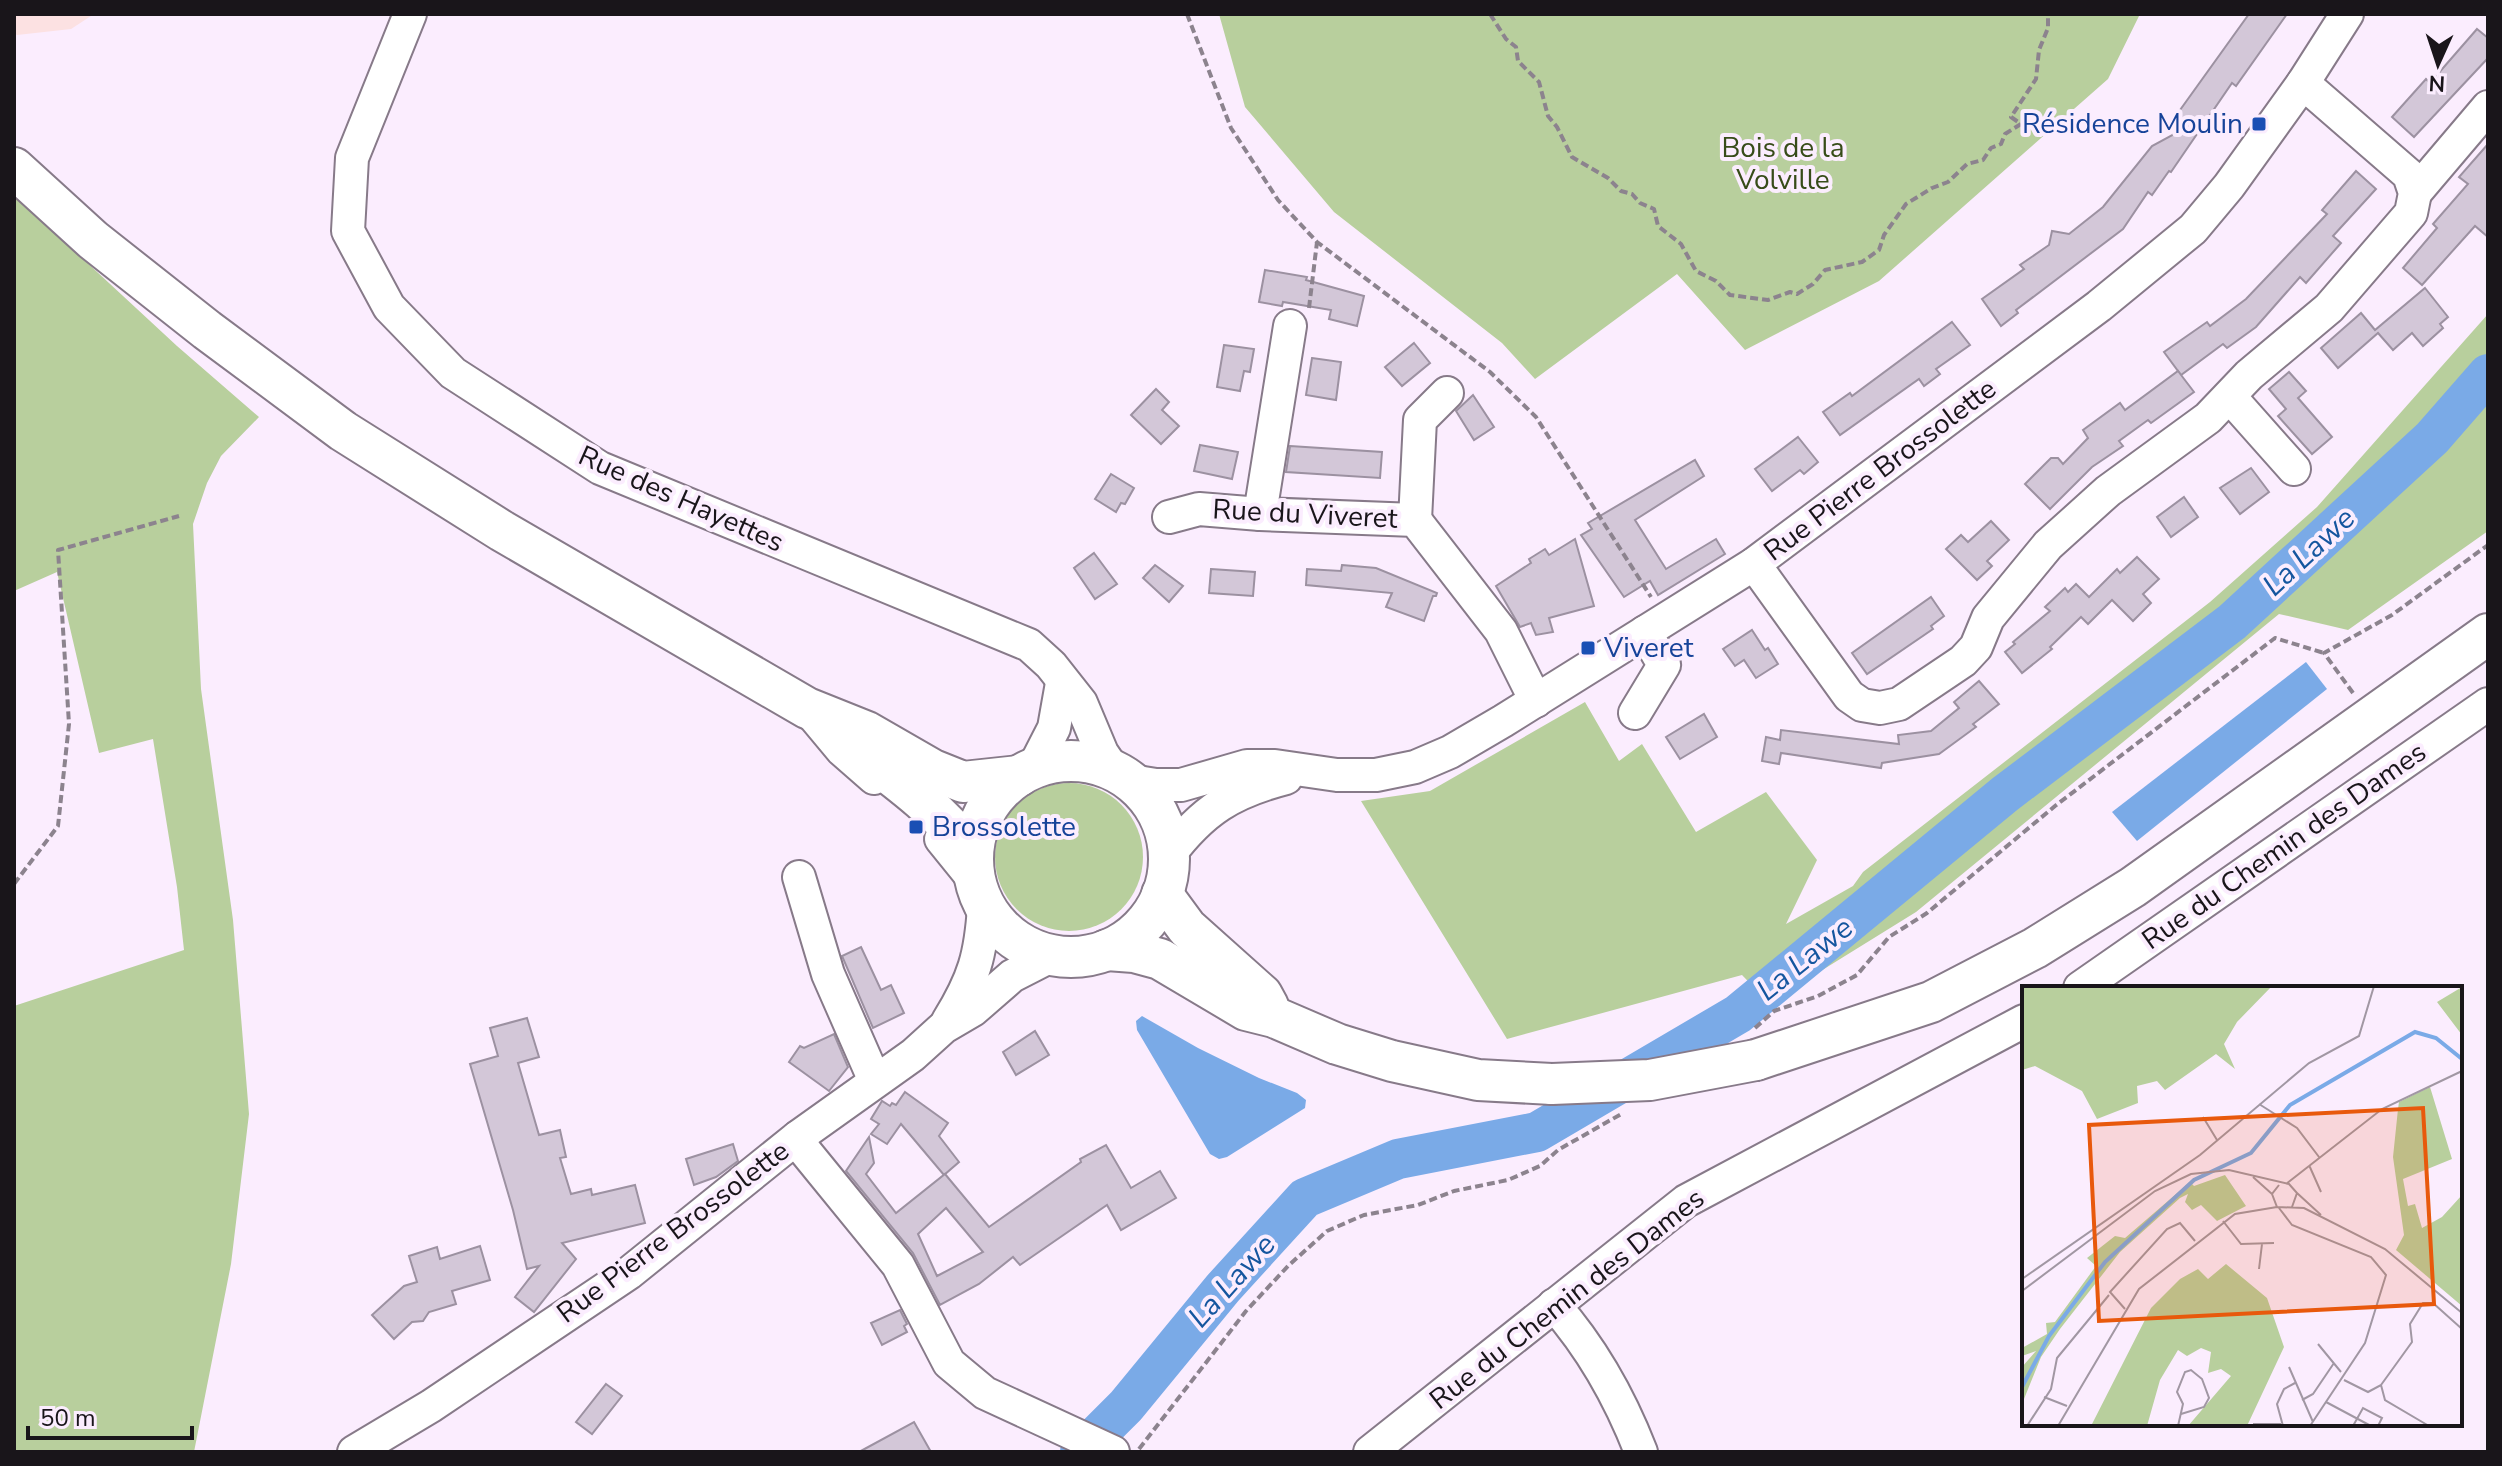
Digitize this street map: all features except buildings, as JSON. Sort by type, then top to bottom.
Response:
[{"type":"main road","points":[[14,168],[93,240],[343,431],[516,539],[807,708],[904,785],[962,839],[994,920],[1020,943],[1053,955],[1080,957],[1107,950],[1125,941],[1141,928],[1153,912],[1166,877],[1167,838],[1154,806],[1123,777],[1095,764],[1074,761],[963,782],[933,770],[867,732],[807,708]]},
{"type":"main road","points":[[1107,950],[1134,952],[1160,959],[1246,1010],[1274,1017],[1319,1038],[1392,1061],[1478,1080],[1552,1084],[1650,1080],[1750,1048],[1931,1002],[2035,948],[2133,887],[2488,634]]},
{"type":"main road","points":[[977,880],[977,831],[986,809],[1001,790],[1026,772]]},
{"type":"main road","points":[[1166,877],[1187,928],[1262,995],[1274,1017]]},
{"type":"street","name":"Rue des Hayettes","points":[[410,14],[352,158],[348,231],[389,307],[453,373],[600,468],[1029,645],[1051,665],[1062,683],[1081,703],[1102,753],[1123,777]]},
{"type":"street","name":"Rue Pierre Brossolette","points":[[1123,777],[1156,785],[1181,785],[1247,766],[1376,775],[1415,767],[1450,752],[1536,701],[1754,564],[2099,306],[2193,229],[2229,186],[2303,83],[2347,14]]},
{"type":"street","points":[[2303,83],[2409,175],[2415,193]]},
{"type":"street","points":[[1754,564],[1849,696],[1862,705],[1880,708],[1899,704],[1963,661],[1976,647],[1988,618],[2048,545],[2108,491],[2208,418],[2249,375],[2329,308],[2411,213],[2415,193],[2488,107]]},
{"type":"street","points":[[1260,514],[1290,326]]},
{"type":"street","points":[[1415,520],[1420,420],[1447,393]]},
{"type":"street","points":[[2230,397],[2294,469]]},
{"type":"street","name":"Rue du Viveret","points":[[1169,517],[1199,509],[1415,520],[1501,631],[1536,701]]},
{"type":"street","points":[[1635,713],[1664,665],[1655,626]]},
{"type":"street","points":[[1026,772],[1054,728],[1062,683]]},
{"type":"street","name":"Rue du Chemin des Dames","points":[[2083,986],[2488,704]]},
{"type":"street","name":"Rue Pierre Brossolette","points":[[1166,877],[1197,820],[1226,799],[1256,785],[1309,772]]},
{"type":"street","points":[[799,877],[828,974],[875,1081]]},
{"type":"street","points":[[1166,877],[1193,923],[1319,1038]]},
{"type":"street","name":"Rue Pierre Brossolette","points":[[944,1027],[961,1000],[979,959],[977,880]]},
{"type":"street","name":"Rue Pierre Brossolette","points":[[354,1452],[431,1406],[629,1273],[798,1137],[913,1055],[944,1027],[973,1010],[1023,968],[1053,955]]},
{"type":"street","name":"Rue du Chemin des Dames","points":[[1370,1452],[1686,1201],[2022,1022]]},
{"type":"street","points":[[798,1137],[805,1151],[898,1265],[949,1363],[985,1393],[1113,1452]]},
{"type":"street","points":[[1554,1305],[1582,1339],[1626,1412],[1641,1452]]},
{"type":"path","points":[[1187,14],[1231,128],[1278,200],[1317,242],[1490,372],[1536,417],[1655,626]]},
{"type":"path","points":[[1490,14],[1506,39],[1516,47],[1518,61],[1539,82],[1548,116],[1572,157],[1608,178],[1621,191],[1632,194],[1640,203],[1654,209],[1658,226],[1681,244],[1696,271],[1716,281],[1730,295],[1768,300],[1790,292],[1797,294],[1813,284],[1825,270],[1862,262],[1879,250],[1884,235],[1906,204],[1948,182],[1967,164],[1983,160],[1991,148],[2001,144],[2005,134],[2021,124],[2011,117],[2036,79],[2039,50],[2048,28],[2048,14]]},
{"type":"path","points":[[1290,326],[1307,329],[1317,242]]},
{"type":"path","points":[[14,884],[58,826],[69,724],[58,550],[179,516]]},
{"type":"path","points":[[2324,653],[2392,615],[2488,545]]},
{"type":"path","points":[[1750,1048],[1774,1011],[1818,996],[1857,975],[1889,937],[1927,913],[2055,806],[2275,638],[2324,653],[2371,718]]},
{"type":"path","points":[[1137,1452],[1246,1311],[1289,1265],[1327,1231],[1364,1215],[1418,1205],[1454,1191],[1508,1180],[1540,1166],[1558,1150],[1625,1112]]},
{"type":"shaded area","points":[[14,14],[94,14],[71,29],[17,35],[14,33]]},
{"type":"green space","name":"Bois de la Volville","points":[[1219,14],[2140,14],[2108,79],[1879,281],[1745,350],[1677,274],[1535,379],[1502,343],[1334,212],[1245,107]]},
{"type":"green space","points":[[14,195],[177,346],[259,417],[221,456],[207,483],[193,524],[201,689],[233,920],[249,1114],[231,1264],[194,1452],[14,1452],[14,1006],[184,950],[153,739],[99,753],[57,572],[14,591]]},
{"type":"green space","points":[[2488,314],[2488,531],[2348,630],[2279,614],[1916,912],[1769,1003],[1742,975],[1507,1039],[1361,801],[1430,791],[1585,702],[1619,761],[1642,744],[1696,832],[1766,792],[1817,860],[1786,924],[1853,886],[1863,872],[2210,602],[2317,507]]},
{"type":"green space","points":[[1069,783],[1097,789],[1121,805],[1137,829],[1143,857],[1137,885],[1121,909],[1097,925],[1069,931],[1041,925],[1017,909],[1001,885],[995,857],[1001,829],[1017,805],[1041,789]]},
{"type":"water","points":[[2306,662],[2327,689],[2137,841],[2112,812]]},
{"type":"water","points":[[1142,1016],[1198,1048],[1297,1093],[1306,1100],[1305,1108],[1227,1157],[1219,1159],[1210,1154],[1137,1030],[1136,1021]]},
{"type":"waterway","name":"La Lawe","points":[[1080,1452],[1126,1406],[1223,1288],[1305,1198],[1398,1159],[1537,1132],[1738,1014],[2005,794],[2232,622],[2432,438],[2488,374]]},
{"type":"place","name":"Résidence Moulin","points":[[2259,124]]},
{"type":"place","name":"Viveret","points":[[1588,648]]},
{"type":"place","name":"Brossolette","points":[[916,827]]}]
